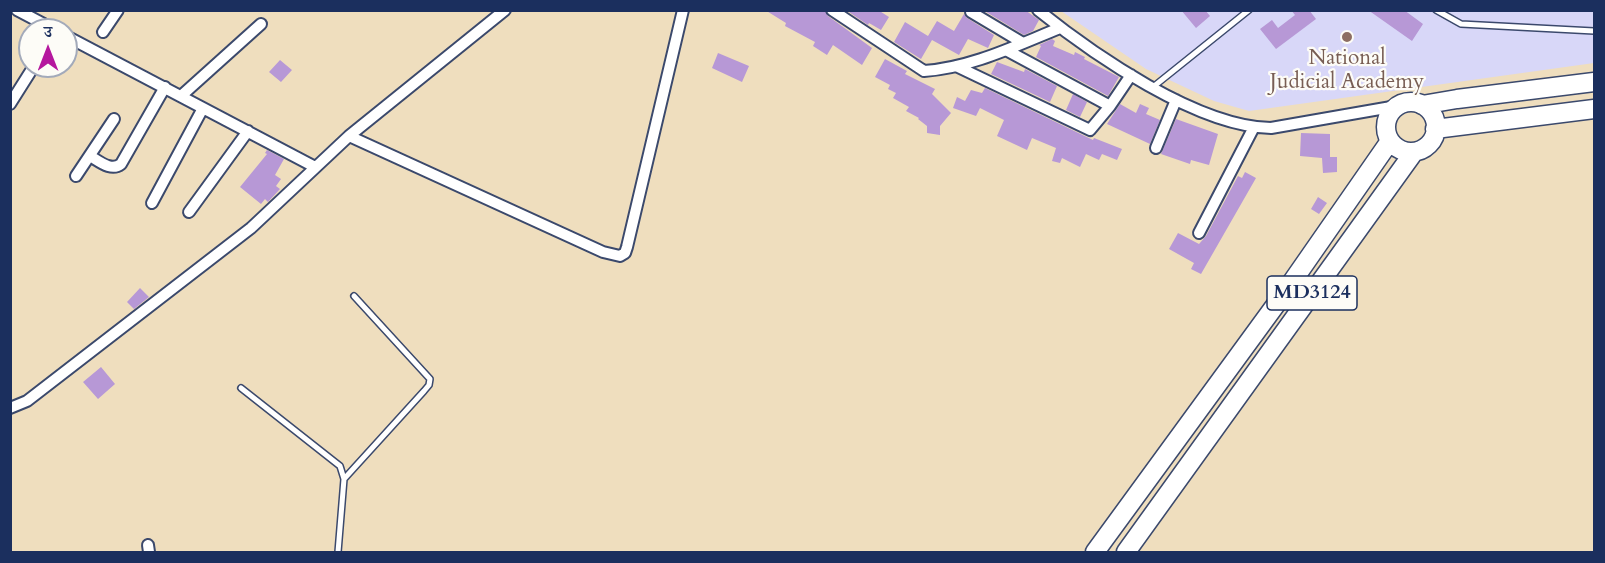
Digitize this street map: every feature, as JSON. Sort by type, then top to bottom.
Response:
[{"type":"main road","points":[[1422,105],[1594,82]]},
{"type":"main road","points":[[1413,102],[1422,105],[1434,117],[1435,129],[1431,141],[1425,148],[1414,152],[1402,150],[1390,141],[1386,126],[1391,112],[1397,106],[1413,102]]},
{"type":"main road","points":[[1435,129],[1594,109]]},
{"type":"main road","name":"MD3124","points":[[1095,552],[1285,292],[1390,141]]},
{"type":"main road","name":"MD3124","points":[[1126,552],[1414,152]]},
{"type":"street","points":[[17,10],[32,18]]},
{"type":"street","points":[[104,32],[118,10]]},
{"type":"street","points":[[10,408],[27,401],[251,228],[349,136],[506,10]]},
{"type":"street","points":[[349,136],[603,252],[620,256],[625,253],[627,247],[683,10]]},
{"type":"street","points":[[832,10],[924,71],[956,66],[1006,50],[1060,28]]},
{"type":"street","points":[[1038,10],[1060,28],[1152,88],[1231,123],[1270,128],[1397,106]]},
{"type":"street","points":[[971,12],[1023,43]]},
{"type":"street","points":[[181,96],[261,24]]},
{"type":"street","points":[[78,42],[315,167]]},
{"type":"street","points":[[1006,50],[1110,106]]},
{"type":"street","points":[[956,66],[1089,129],[1110,106],[1131,75]]},
{"type":"street","points":[[10,104],[26,78]]},
{"type":"street","points":[[90,156],[112,168],[121,165],[165,87]]},
{"type":"street","points":[[1156,148],[1176,99]]},
{"type":"street","points":[[152,202],[203,108]]},
{"type":"street","points":[[76,176],[114,119]]},
{"type":"street","points":[[1199,232],[1254,127]]},
{"type":"street","points":[[189,212],[248,131]]},
{"type":"lane","points":[[1152,88],[1249,10]]},
{"type":"lane","points":[[1436,10],[1461,24],[1594,31]]},
{"type":"lane","points":[[344,479],[424,391],[430,379],[354,296]]},
{"type":"lane","points":[[241,388],[340,466],[344,479],[338,552]]},
{"type":"shaded area","name":"National Judicial Academy","points":[[1061,11],[1594,11],[1594,63],[1249,111],[1214,101],[1146,69]]},
{"type":"building","points":[[765,10],[825,10],[828,16],[872,48],[862,65],[833,45],[827,55],[813,46],[815,42],[785,26],[786,23]]},
{"type":"building","points":[[846,10],[878,10],[889,17],[881,30],[869,23],[868,25]]},
{"type":"building","points":[[983,10],[1025,10],[1039,20],[1033,31],[1024,35]]},
{"type":"building","points":[[1181,10],[1205,10],[1210,16],[1196,28]]},
{"type":"building","points":[[1291,10],[1309,10],[1316,19],[1276,49],[1260,29],[1272,20],[1278,28],[1295,15]]},
{"type":"building","points":[[1368,10],[1404,10],[1423,24],[1412,41]]},
{"type":"building","points":[[964,14],[994,35],[988,48],[968,39],[959,55],[932,40],[921,59],[894,42],[905,22],[928,36],[937,21],[954,31]]},
{"type":"building","points":[[1052,39],[1055,41],[1053,46],[1074,55],[1075,52],[1119,77],[1108,96],[1036,57],[1041,46],[1039,45]]},
{"type":"building","points":[[718,53],[749,66],[742,82],[712,68]]},
{"type":"building","points":[[885,59],[907,71],[905,74],[935,89],[932,94],[951,113],[940,126],[940,135],[927,133],[927,126],[919,118],[906,111],[909,107],[893,98],[896,93],[888,89],[890,85],[875,77]]},
{"type":"building","points":[[280,60],[292,70],[281,82],[269,72]]},
{"type":"building","points":[[997,62],[1024,72],[1025,69],[1057,86],[1050,102],[991,74]]},
{"type":"building","points":[[985,88],[1093,140],[1094,138],[1122,149],[1117,160],[1102,154],[1099,160],[1086,154],[1080,167],[1062,158],[1060,163],[1052,161],[1056,148],[1032,138],[1027,150],[997,136],[1004,120],[980,108],[976,116],[953,108],[957,97],[965,101],[971,90],[982,93]]},
{"type":"building","points":[[1073,94],[1087,102],[1080,117],[1066,110]]},
{"type":"building","points":[[1120,104],[1136,113],[1140,104],[1149,108],[1146,114],[1160,120],[1150,144],[1107,124]]},
{"type":"building","points":[[1176,119],[1218,134],[1209,165],[1191,160],[1190,164],[1161,154]]},
{"type":"building","points":[[1301,133],[1330,134],[1330,157],[1337,157],[1337,172],[1323,173],[1322,158],[1300,156]]},
{"type":"building","points":[[267,150],[284,159],[275,175],[281,179],[276,186],[280,189],[268,202],[265,199],[261,204],[240,187],[267,154],[265,153]]},
{"type":"building","points":[[1245,172],[1256,178],[1201,274],[1191,269],[1194,263],[1169,249],[1178,233],[1199,244],[1206,236],[1238,176],[1242,178]]},
{"type":"building","points":[[1318,197],[1327,203],[1319,214],[1311,209]]},
{"type":"building","points":[[140,288],[149,297],[134,309],[127,302]]},
{"type":"building","points":[[101,367],[115,384],[98,399],[83,382]]},
{"type":"place","name":"National Judicial Academy","points":[[1347,37]]}]
